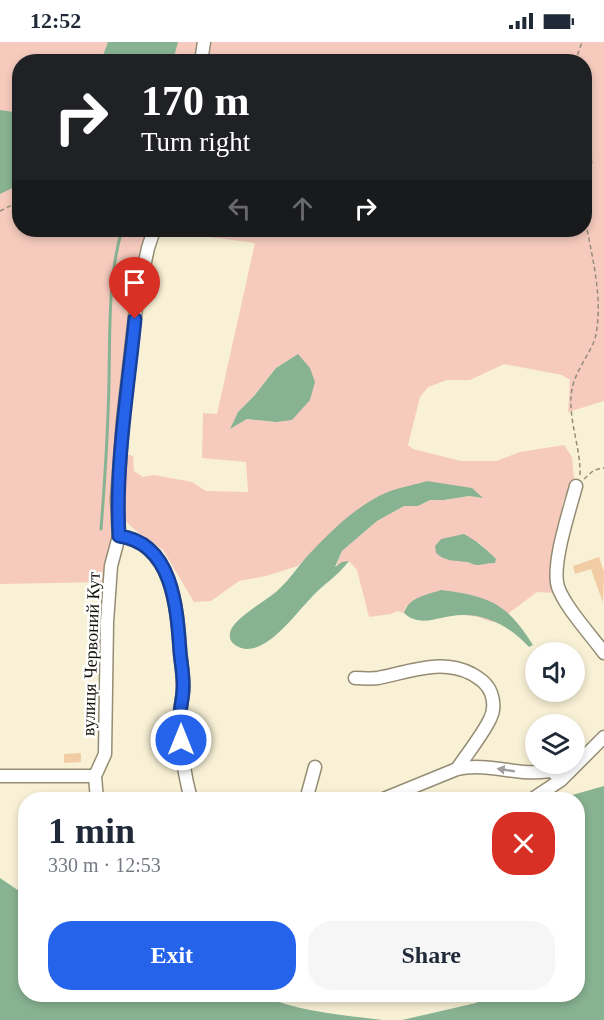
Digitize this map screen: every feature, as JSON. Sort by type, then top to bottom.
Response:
[{"type":"street","name":"вулиця Червоний Кут","points":[[96,792],[95,776],[105,754],[107,622],[111,566],[119,536],[117,499],[123,420],[137,299],[152,237]]},
{"type":"street","points":[[576,486],[563,534],[556,574],[558,587],[564,599],[604,653]]},
{"type":"street","points":[[119,536],[137,541],[152,552],[172,587],[178,621],[183,689],[180,716],[182,763],[189,792]]},
{"type":"street","points":[[355,678],[375,678],[423,668],[447,666],[465,670],[482,680],[489,688],[493,698],[490,720],[457,769]]},
{"type":"street","points":[[546,792],[604,737]]},
{"type":"street","points":[[397,792],[468,766],[525,772],[552,771],[561,780]]},
{"type":"street","points":[[308,792],[315,767]]},
{"type":"street","points":[[0,776],[95,776]]},
{"type":"path","points":[[576,486],[581,474],[572,415],[572,387],[595,340],[602,314],[600,283],[589,237]]},
{"type":"path","points":[[576,486],[594,470],[604,468]]},
{"type":"shaded area","points":[[0,42],[604,42],[604,401],[568,412],[570,380],[562,375],[504,364],[470,380],[447,380],[428,387],[420,397],[408,445],[413,449],[461,461],[496,461],[520,452],[564,445],[572,457],[574,478],[563,502],[552,579],[556,593],[537,592],[509,613],[512,622],[492,622],[478,617],[406,606],[404,613],[398,611],[369,617],[357,570],[349,561],[335,569],[342,551],[377,521],[404,506],[418,506],[430,500],[469,496],[482,498],[427,481],[338,526],[298,566],[266,576],[239,581],[211,601],[194,602],[163,550],[125,521],[121,497],[126,454],[133,456],[134,471],[143,477],[154,475],[192,482],[206,491],[248,492],[246,462],[202,458],[203,413],[217,414],[255,243],[210,237],[592,237],[592,54],[12,54],[12,237],[149,237],[106,582],[0,584]],"holes":[[[298,354],[276,422],[247,419],[231,428],[238,412],[276,368]],[[478,542],[496,559],[495,563],[467,562]]]},
{"type":"shaded area","points":[[108,42],[178,42],[175,54],[104,54]]},
{"type":"shaded area","points":[[0,110],[12,112],[12,188],[0,194]]},
{"type":"shaded area","points":[[298,354],[310,368],[315,382],[310,400],[292,420],[276,422],[247,419],[230,429],[238,412],[276,368]]},
{"type":"shaded area","points":[[427,481],[472,488],[483,498],[469,496],[430,500],[418,506],[404,506],[377,521],[342,551],[335,567],[342,562],[349,561],[276,635],[255,648],[245,649],[232,643],[230,633],[237,622],[282,587],[313,550],[348,517],[367,503],[388,492]]},
{"type":"shaded area","points":[[464,534],[489,552],[496,559],[495,563],[475,565],[447,559],[436,553],[435,546],[441,539]]},
{"type":"shaded area","points":[[441,590],[484,599],[505,611],[531,642],[525,643],[508,629],[481,617],[462,615],[424,621],[411,618],[404,613],[410,603],[424,595]]},
{"type":"shaded area","points":[[604,786],[604,1020],[402,1020],[478,1002],[585,1002],[585,792],[583,792]]},
{"type":"shaded area","points":[[0,878],[18,890],[18,1002],[280,1002],[306,1009],[383,1020],[0,1020]]},
{"type":"building","points":[[599,557],[604,572],[603,603],[591,569],[575,574],[573,566]]},
{"type":"building","points":[[81,753],[81,762],[64,763],[64,754]]},
{"type":"waterway","points":[[101,529],[108,418],[111,305],[114,266],[120,237]]},
{"type":"route","points":[[135,319],[123,420],[117,499],[119,536],[143,543],[152,552],[172,587],[178,621],[183,689],[180,716],[181,740]]}]
